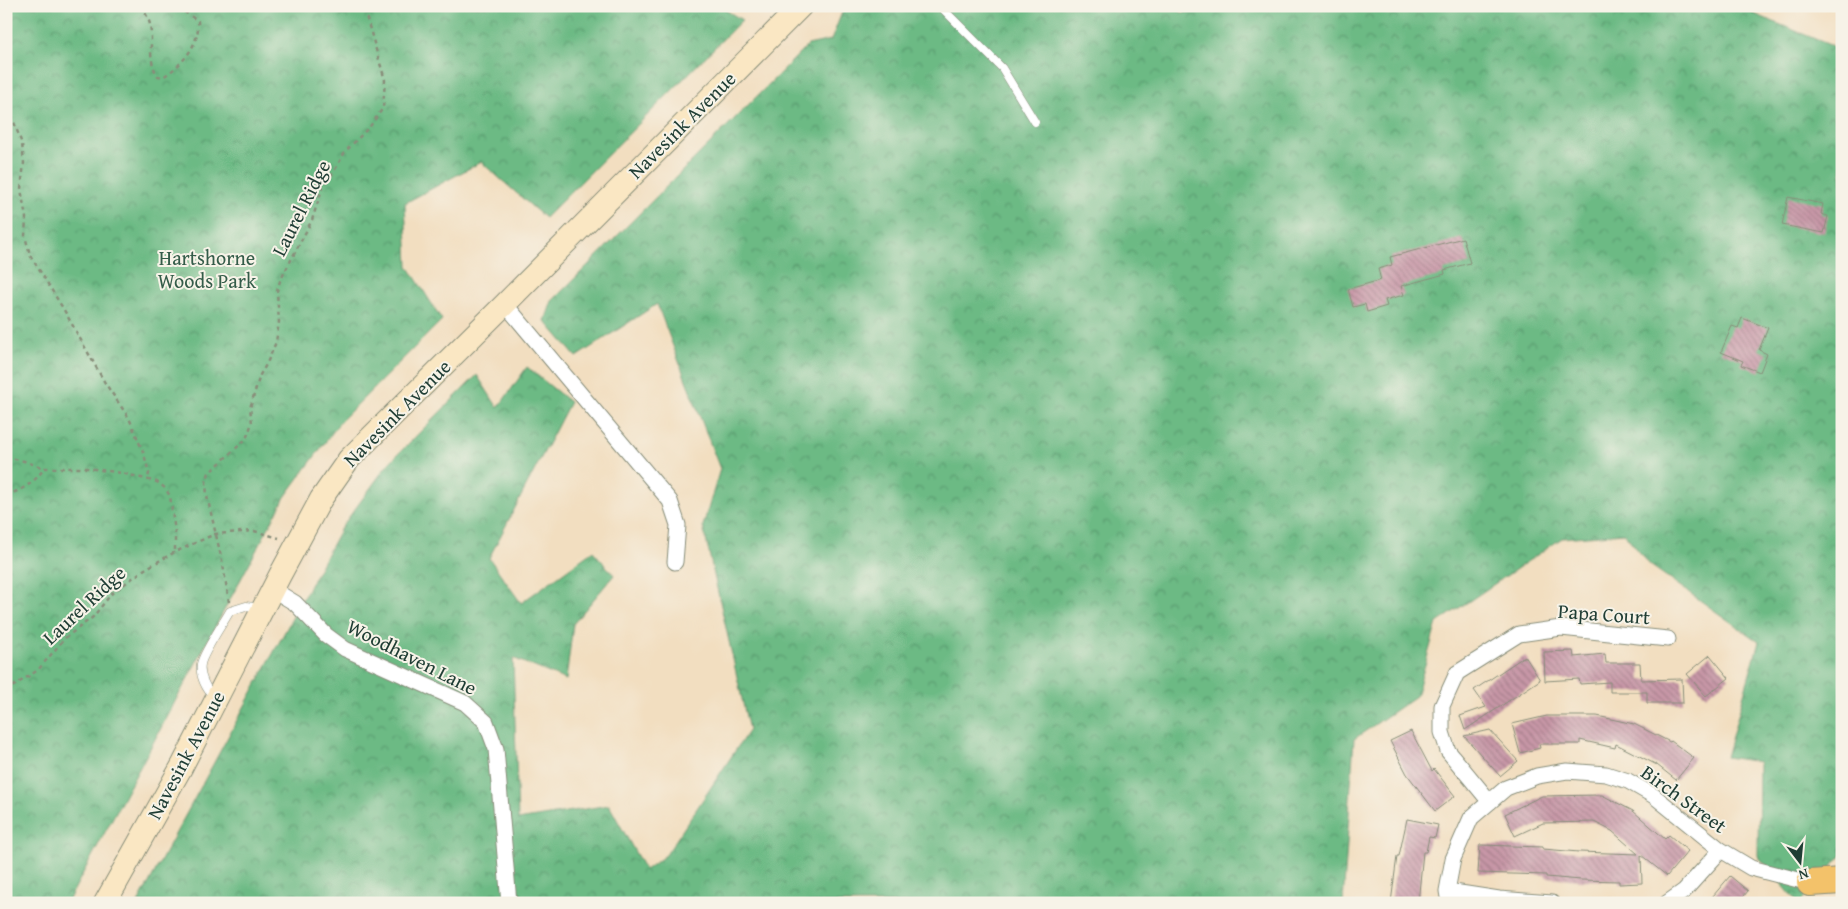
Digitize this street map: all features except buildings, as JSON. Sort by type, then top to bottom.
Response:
[{"type":"highway","points":[[1816,893],[1842,880]]},
{"type":"main road","name":"Navesink Avenue","points":[[105,903],[182,766],[295,546],[321,499],[348,459],[506,304],[801,6]]},
{"type":"street","points":[[506,304],[670,501],[678,525],[675,562]]},
{"type":"street","name":"Woodhaven Lane","points":[[268,598],[295,603],[326,635],[345,649],[465,703],[486,722],[496,749],[508,903]]},
{"type":"street","name":"Papa Court","points":[[1490,802],[1448,751],[1442,732],[1442,706],[1457,673],[1519,634],[1561,628],[1668,639]]},
{"type":"street","name":"Birch Street","points":[[1448,897],[1453,859],[1471,818],[1506,788],[1537,776],[1567,771],[1606,774],[1628,781],[1654,796],[1721,850],[1750,868],[1816,893]]},
{"type":"street","points":[[1667,903],[1684,891],[1721,850]]},
{"type":"street","points":[[1448,897],[1552,903]]},
{"type":"lane","points":[[940,6],[1002,68],[1035,122]]},
{"type":"lane","points":[[217,698],[208,692],[202,677],[201,664],[230,611],[268,598]]},
{"type":"path","points":[[142,6],[150,22],[150,48],[154,71],[158,76],[163,77],[187,58],[199,30],[198,21],[176,6]]},
{"type":"path","name":"Laurel Ridge","points":[[214,534],[212,515],[205,489],[206,482],[209,473],[246,440],[252,423],[250,408],[260,375],[276,342],[279,322],[278,291],[280,281],[312,220],[323,186],[346,152],[372,125],[383,108],[385,80],[363,6]]},
{"type":"path","points":[[6,100],[22,144],[24,163],[21,189],[26,218],[25,236],[30,255],[64,310],[105,383],[129,418],[144,454],[149,473],[148,478]]},
{"type":"path","points":[[6,457],[44,468],[87,468],[148,478],[157,482],[166,488],[170,496],[175,532],[175,552]]},
{"type":"path","points":[[6,495],[17,492],[38,478],[44,468]]},
{"type":"path","name":"Laurel Ridge","points":[[6,692],[38,670],[65,638],[93,617],[112,593],[145,569],[175,552],[214,534],[254,531],[278,537],[295,546]]},
{"type":"path","points":[[214,534],[223,565],[230,611]]},
{"type":"green space","name":"Hartshorne Woods Park","points":[[6,6],[719,6],[742,20],[545,218],[481,162],[405,203],[408,266],[442,320],[340,422],[285,497],[67,903],[6,903]]},
{"type":"green space","points":[[846,6],[1172,6],[1183,13],[1229,6],[1735,6],[1842,50],[1842,855],[1800,903],[1758,856],[1759,762],[1726,757],[1759,642],[1650,565],[1624,533],[1562,538],[1437,623],[1416,696],[1354,739],[1343,903],[138,903],[341,528],[388,464],[477,375],[498,408],[527,367],[570,402],[489,558],[521,603],[593,551],[614,575],[573,624],[566,680],[513,658],[518,820],[609,805],[645,870],[666,855],[749,730],[703,526],[720,469],[657,304],[576,357],[545,321],[552,301],[808,45],[831,40]]}]
